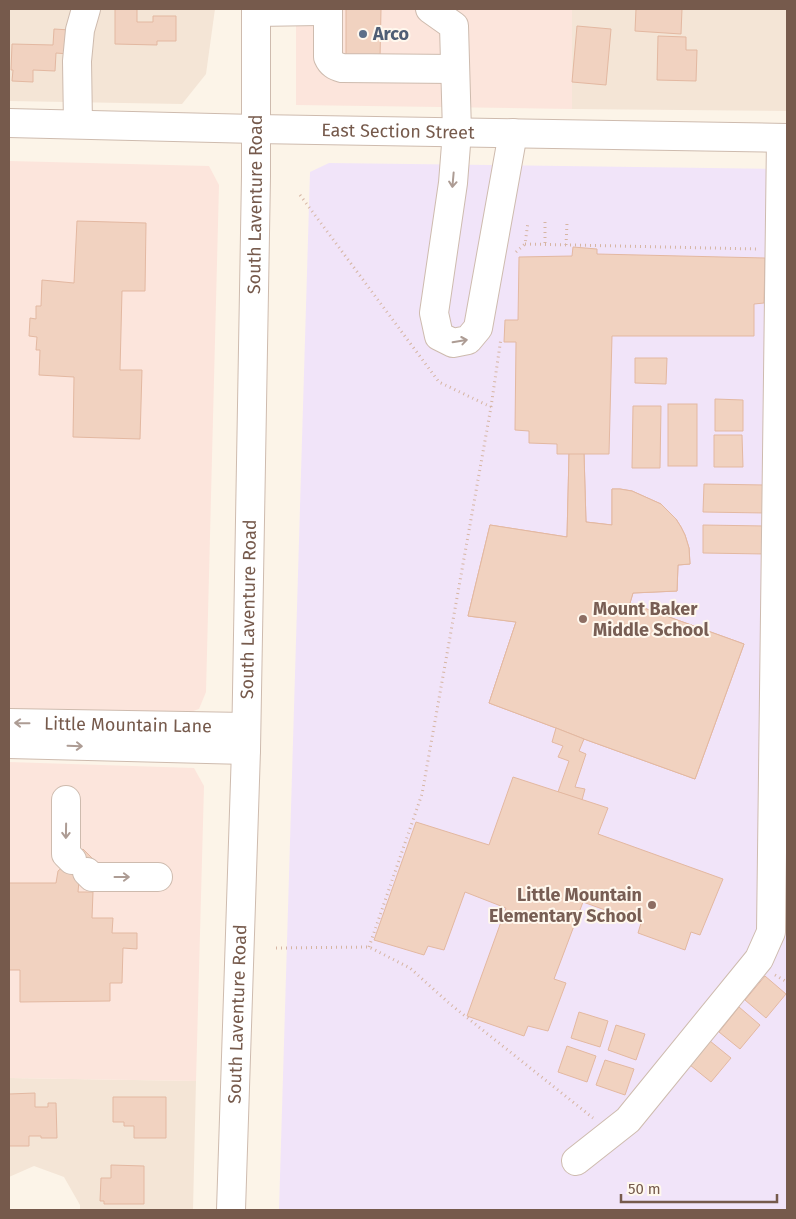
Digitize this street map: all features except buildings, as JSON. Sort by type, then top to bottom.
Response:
[{"type":"street","points":[[78,124],[77,61],[80,30],[86,9]]},
{"type":"street","points":[[256,10],[319,11],[322,9]]},
{"type":"street","points":[[328,9],[328,57],[335,66],[342,68],[456,69]]},
{"type":"street","points":[[430,9],[454,26],[457,132],[453,183],[434,313],[439,336],[453,343],[468,340],[478,328],[513,133]]},
{"type":"street","name":"South Laventure Road","points":[[231,1210],[246,738],[256,129],[256,10]]},
{"type":"street","name":"East Section Street","points":[[9,123],[784,138]]},
{"type":"street","points":[[576,1161],[628,1120],[760,959],[770,932],[779,248],[784,138]]},
{"type":"street","name":"Little Mountain Lane","points":[[9,723],[246,738]]},
{"type":"street","name":"Little Mountain Lane","points":[[9,744],[246,738]]},
{"type":"street","points":[[66,800],[66,854],[92,877],[158,877]]},
{"type":"path","points":[[300,195],[439,382],[491,407]]},
{"type":"path","points":[[514,254],[525,244],[528,222]]},
{"type":"path","points":[[545,222],[545,245]]},
{"type":"path","points":[[566,245],[567,223]]},
{"type":"path","points":[[525,244],[779,248]]},
{"type":"path","points":[[369,947],[422,794],[491,407],[502,330]]},
{"type":"path","points":[[276,948],[369,947],[410,968],[450,1004],[612,1133]]},
{"type":"shaded area","points":[[9,9],[215,9],[206,74],[182,104],[9,101]]},
{"type":"shaded area","points":[[296,9],[572,9],[572,109],[296,105]]},
{"type":"shaded area","points":[[572,9],[787,9],[787,111],[572,109]]},
{"type":"shaded area","points":[[9,161],[209,166],[219,185],[206,692],[199,709],[182,715],[9,712]]},
{"type":"shaded area","points":[[329,163],[787,169],[787,1210],[279,1210],[310,172]]},
{"type":"shaded area","points":[[9,762],[194,768],[204,786],[196,1081],[9,1078]]},
{"type":"shaded area","points":[[9,1078],[196,1081],[193,1210],[80,1210],[80,1205],[64,1177],[34,1166],[9,1177]]},
{"type":"green space","points":[[787,647],[787,892],[784,892]]},
{"type":"place","name":"Arco","points":[[363,34]]},
{"type":"place","name":"Mount Baker Middle School","points":[[583,619]]},
{"type":"place","name":"Little Mountain Elementary School","points":[[652,905]]}]
